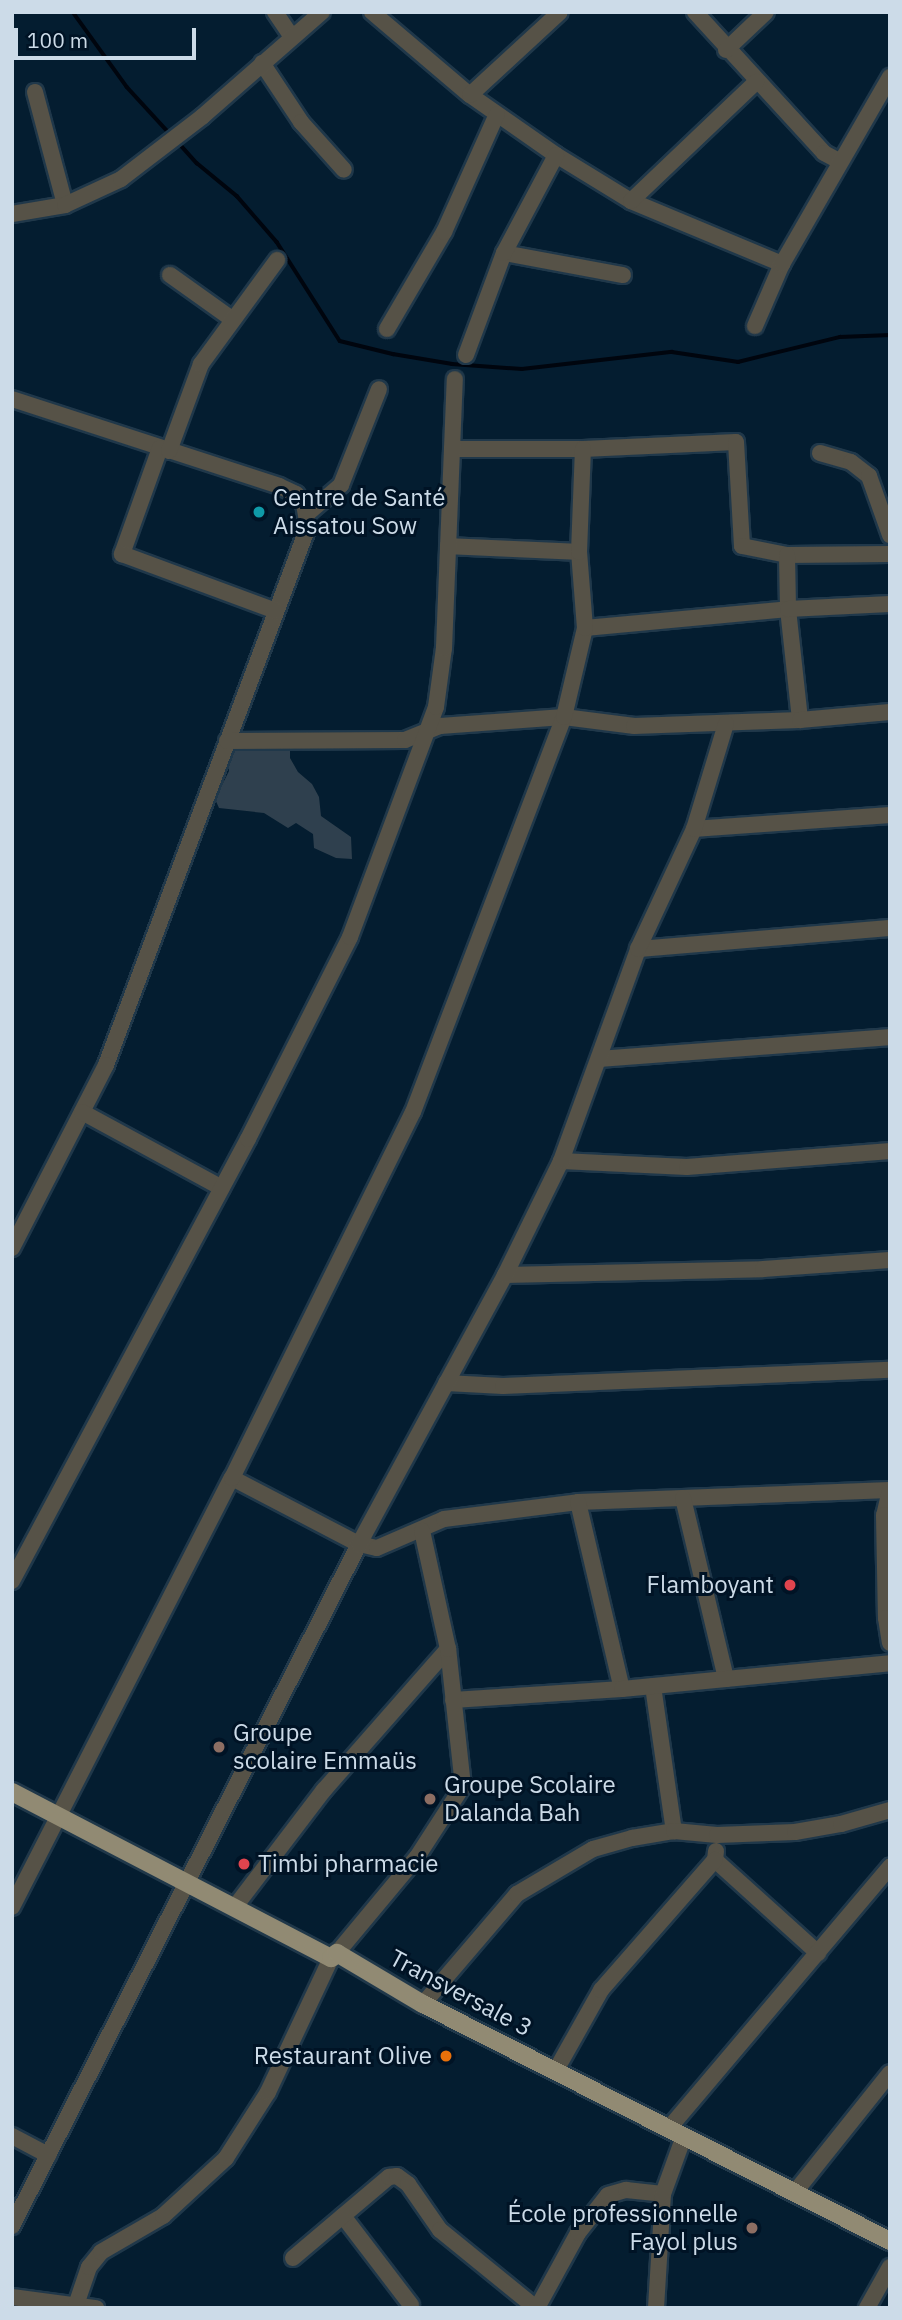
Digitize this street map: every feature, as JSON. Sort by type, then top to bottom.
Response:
[{"type":"main road","name":"Transversale 3","points":[[12,1792],[186,1880],[234,1908],[334,1956],[423,2004],[890,2241]]},
{"type":"street","points":[[275,12],[292,37]]},
{"type":"street","points":[[12,214],[65,205],[121,179],[203,116],[322,12]]},
{"type":"street","points":[[372,12],[470,95],[556,155],[631,201],[782,264]]},
{"type":"street","points":[[470,95],[560,12]]},
{"type":"street","points":[[695,12],[726,50],[824,153],[839,160]]},
{"type":"street","points":[[726,50],[766,12]]},
{"type":"street","points":[[262,63],[301,122],[344,170]]},
{"type":"street","points":[[755,326],[782,264],[839,160],[890,77]]},
{"type":"street","points":[[631,201],[756,82]]},
{"type":"street","points":[[34,92],[65,205]]},
{"type":"street","points":[[387,329],[444,232],[497,114]]},
{"type":"street","points":[[466,355],[504,253],[556,155]]},
{"type":"street","points":[[504,253],[623,275]]},
{"type":"street","points":[[276,611],[122,554],[201,363],[277,260]]},
{"type":"street","points":[[170,275],[233,320]]},
{"type":"street","points":[[12,1581],[222,1188],[350,937],[436,707],[444,648],[454,380]]},
{"type":"street","points":[[307,514],[341,485],[379,388]]},
{"type":"street","points":[[12,400],[288,490],[296,494],[307,514],[308,527],[106,1065],[12,1248]]},
{"type":"street","points":[[452,449],[583,449],[736,442],[742,546],[787,555],[890,554]]},
{"type":"street","points":[[12,1907],[232,1478],[413,1112],[565,717],[585,628],[579,552],[583,449]]},
{"type":"street","points":[[820,453],[851,462],[869,476],[890,535]]},
{"type":"street","points":[[448,546],[579,552]]},
{"type":"street","points":[[787,555],[788,609],[800,720]]},
{"type":"street","points":[[585,628],[788,609],[890,604]]},
{"type":"street","points":[[227,741],[405,740],[440,726],[565,717],[635,726],[800,720],[890,712]]},
{"type":"street","points":[[12,2226],[359,1544],[505,1275],[561,1161],[638,949],[695,829],[726,724]]},
{"type":"street","points":[[695,829],[890,815]]},
{"type":"street","points":[[638,949],[890,928]]},
{"type":"street","points":[[600,1059],[890,1037]]},
{"type":"street","points":[[82,1112],[222,1188]]},
{"type":"street","points":[[561,1161],[687,1167],[890,1151]]},
{"type":"street","points":[[505,1275],[762,1269],[890,1260]]},
{"type":"street","points":[[446,1383],[503,1386],[890,1370]]},
{"type":"street","points":[[232,1478],[359,1544],[377,1548],[422,1531],[444,1519],[578,1503],[890,1490],[884,1515],[890,1643]]},
{"type":"street","points":[[683,1498],[726,1679]]},
{"type":"street","points":[[578,1503],[622,1689]]},
{"type":"street","points":[[76,2305],[89,2267],[101,2252],[163,2216],[226,2158],[268,2092],[334,1956],[417,1857],[463,1786],[448,1649],[422,1531]]},
{"type":"street","points":[[234,1908],[324,1790],[448,1649]]},
{"type":"street","points":[[453,1700],[622,1689],[890,1663]]},
{"type":"street","points":[[653,1686],[674,1831]]},
{"type":"street","points":[[423,2004],[517,1894],[593,1849],[632,1838],[674,1831],[717,1835],[795,1832],[841,1824],[890,1810]]},
{"type":"street","points":[[556,2070],[601,1990],[715,1860],[717,1835]]},
{"type":"street","points":[[715,1860],[818,1953]]},
{"type":"street","points":[[656,2308],[663,2194],[677,2132],[818,1953],[890,1867]]},
{"type":"street","points":[[795,2192],[890,2073]]},
{"type":"street","points":[[12,2136],[48,2155]]},
{"type":"street","points":[[293,2258],[389,2177],[403,2179],[440,2230],[537,2308],[578,2233],[608,2195],[626,2190],[663,2194]]},
{"type":"street","points":[[343,2216],[411,2305]]},
{"type":"street","points":[[867,2308],[890,2267]]},
{"type":"street","points":[[12,2297],[96,2308]]},
{"type":"shaded area","points":[[240,739],[290,741],[290,758],[298,772],[312,784],[319,797],[321,816],[351,837],[352,859],[336,858],[314,848],[313,834],[296,823],[288,828],[264,813],[219,808],[215,799],[229,771],[227,755]]},
{"type":"waterway","points":[[73,12],[127,87],[172,136]]},
{"type":"waterway","points":[[177,141],[197,163],[237,196],[277,242],[340,341],[452,364],[522,369],[672,352],[738,362],[840,337],[890,335]]},
{"type":"place","name":"Centre de Santé Aissatou Sow","points":[[259,512]]},
{"type":"place","name":"Flamboyant","points":[[790,1585]]},
{"type":"place","name":"Groupe scolaire Emmaüs","points":[[219,1747]]},
{"type":"place","name":"Groupe Scolaire Dalanda Bah","points":[[430,1799]]},
{"type":"place","name":"Timbi pharmacie","points":[[244,1864]]},
{"type":"place","name":"Restaurant Olive","points":[[446,2056]]},
{"type":"place","name":"École professionnelle Fayol plus","points":[[752,2228]]}]
